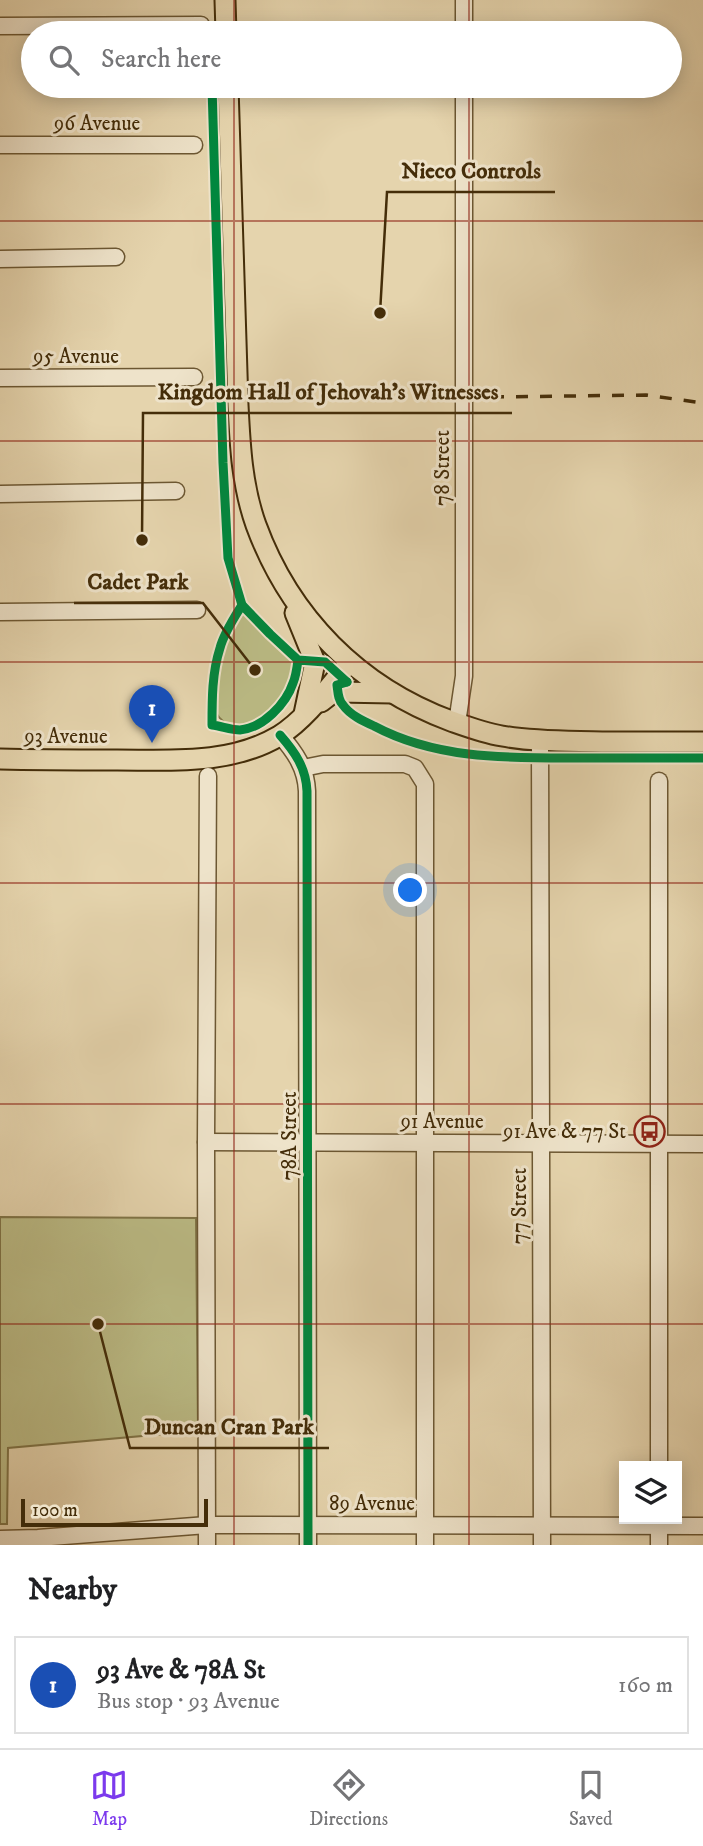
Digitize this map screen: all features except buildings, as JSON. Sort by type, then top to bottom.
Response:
[{"type":"main road","points":[[225,0],[226,21]]},
{"type":"main road","points":[[228,98],[240,447],[244,481],[255,522],[316,662],[304,715]]},
{"type":"main road","points":[[279,576],[317,631],[349,663],[412,705],[457,723],[491,734],[540,740],[703,742]]},
{"type":"main road","name":"93 Avenue","points":[[0,760],[176,760],[245,752],[280,735],[304,715],[349,663]]},
{"type":"main road","points":[[304,715],[338,692],[392,693]]},
{"type":"street","points":[[464,0],[464,21]]},
{"type":"street","points":[[0,26],[21,26]]},
{"type":"street","name":"78 Street","points":[[457,723],[464,676],[464,98]]},
{"type":"street","name":"96 Avenue","points":[[0,145],[194,145]]},
{"type":"street","points":[[0,259],[116,257]]},
{"type":"street","name":"95 Avenue","points":[[0,378],[194,377]]},
{"type":"street","points":[[0,494],[176,491]]},
{"type":"street","points":[[0,612],[197,610]]},
{"type":"street","name":"78A Street","points":[[280,735],[293,749],[303,768],[307,790],[308,1545]]},
{"type":"street","name":"77 Street","points":[[540,740],[542,1545]]},
{"type":"street","points":[[303,768],[323,764],[405,764],[415,768],[425,784],[425,1545]]},
{"type":"street","points":[[207,1545],[208,776]]},
{"type":"street","points":[[659,781],[659,1461]]},
{"type":"street","name":"91 Avenue","points":[[206,1142],[703,1144]]},
{"type":"street","name":"89 Avenue","points":[[0,1539],[104,1539],[207,1525],[542,1526],[619,1523]]},
{"type":"street","points":[[659,1524],[659,1545]]},
{"type":"street","name":"89 Avenue","points":[[681,1524],[703,1526]]},
{"type":"green space","points":[[242,612],[293,662],[286,690],[274,708],[251,724],[234,726],[218,716],[215,700],[220,657]]},
{"type":"green space","points":[[0,1217],[196,1218],[198,1431],[8,1448],[7,1524],[0,1524]]},
{"type":"railway","points":[[492,397],[646,395],[703,403]]},
{"type":"cycle path","points":[[212,98],[228,558],[242,605]]},
{"type":"cycle path","points":[[298,660],[242,605],[224,637],[217,657],[212,725],[240,730],[265,720],[279,707],[290,691],[298,660],[325,662],[347,682]]},
{"type":"cycle path","points":[[347,682],[337,685],[338,696],[353,715],[398,737],[446,751],[522,758],[703,758]]},
{"type":"cycle path","points":[[280,735],[299,761],[307,791],[308,1545]]},
{"type":"place","name":"Nieco Controls","points":[[380,313]]},
{"type":"place","name":"Kingdom Hall of Jehovah's Witnesses","points":[[142,540]]},
{"type":"place","name":"Cadet Park","points":[[255,670]]},
{"type":"place","name":"93 Ave & 78A St","points":[[152,743]]},
{"type":"place","name":"91 Ave & 77 St","points":[[649,1132]]},
{"type":"place","name":"Duncan Cran Park","points":[[98,1324]]}]
